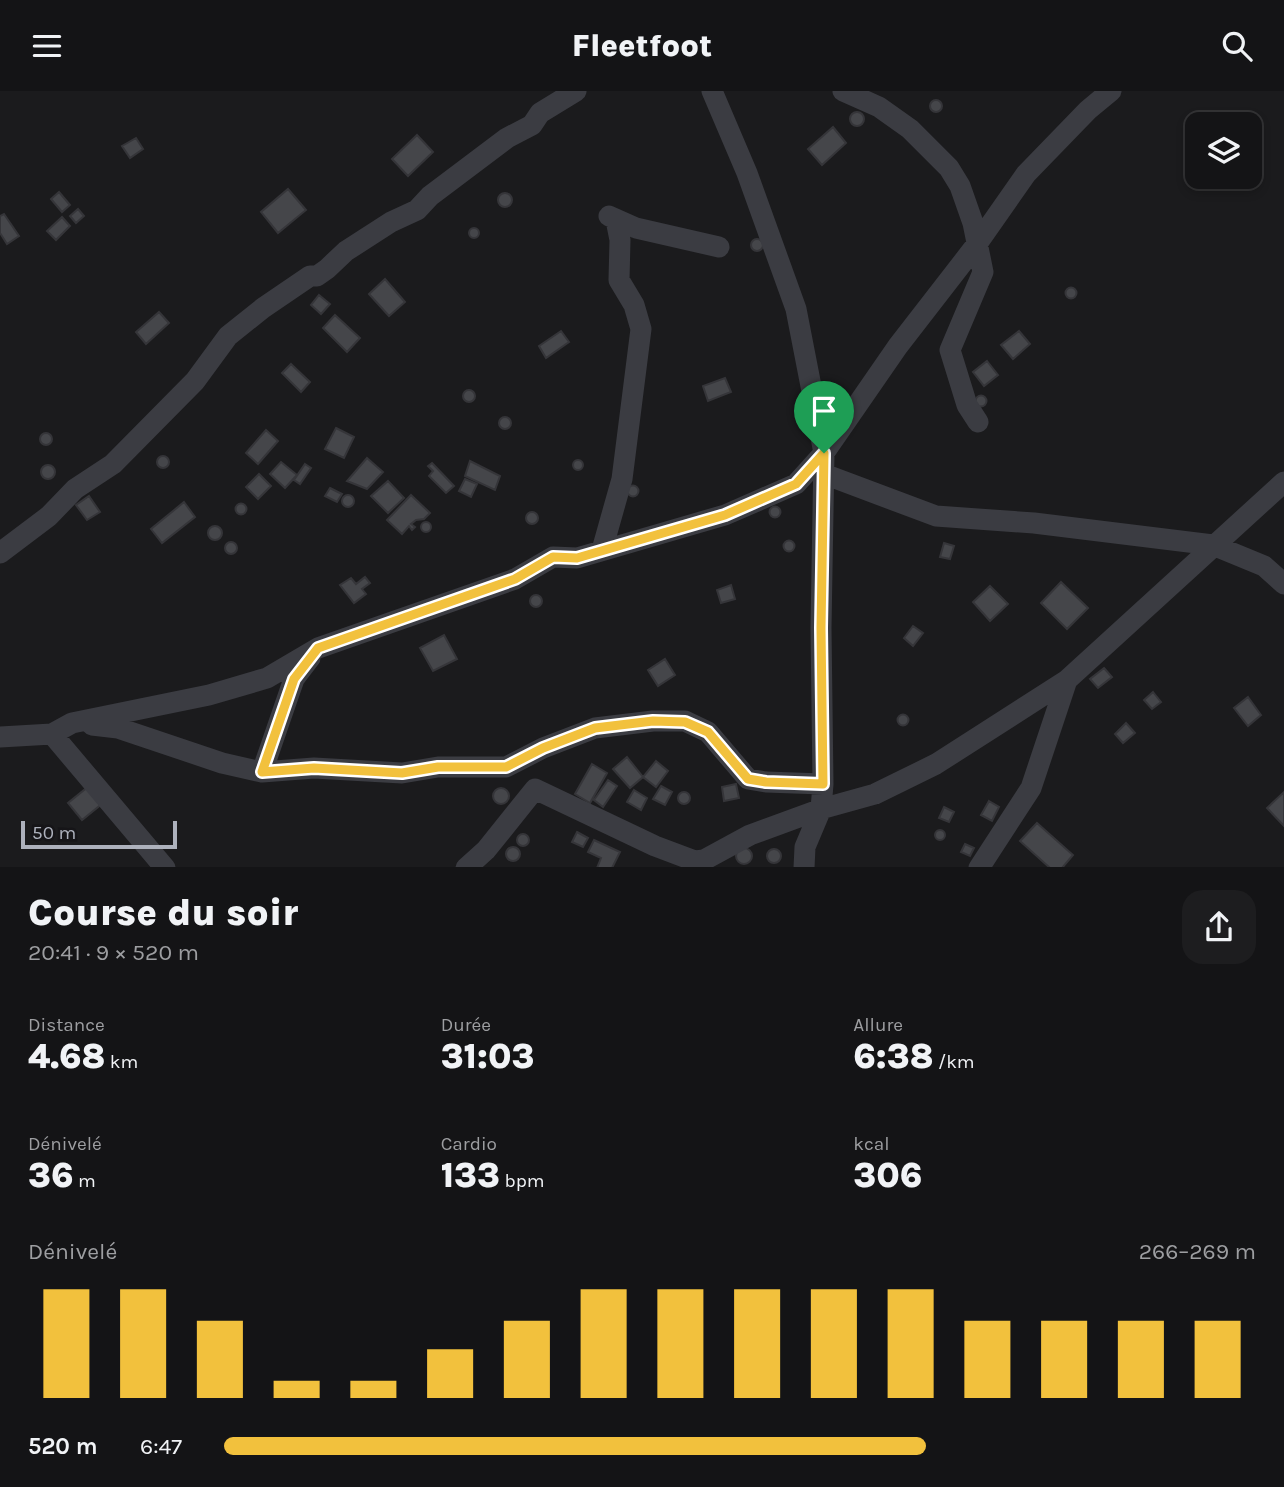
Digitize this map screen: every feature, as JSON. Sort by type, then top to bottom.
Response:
[{"type":"street","points":[[0,553],[48,516],[75,489],[113,464],[195,380],[228,336],[263,307],[310,276],[327,269],[346,251],[391,222],[417,210],[430,196],[507,138],[532,125],[540,113],[576,91]]},
{"type":"street","points":[[732,91],[716,101],[747,173],[796,309],[824,463],[821,628],[823,784],[821,809],[805,846],[804,867]]},
{"type":"street","points":[[843,91],[879,107],[910,129],[949,168],[960,186],[968,207],[983,272],[950,350],[967,405],[978,422]]},
{"type":"street","points":[[0,737],[52,734],[72,723],[209,695],[267,678],[318,648],[515,579],[553,557],[577,558],[725,515],[796,484],[824,463],[898,346],[977,244],[1026,174],[1088,110],[1111,91]]},
{"type":"street","points":[[602,550],[622,479],[641,328],[634,305],[619,280],[620,240],[612,218],[636,228],[719,247]]},
{"type":"street","points":[[824,463],[936,516],[1034,523],[1213,545],[1274,568],[1284,584]]},
{"type":"street","points":[[466,867],[486,850],[535,789],[654,846],[695,861],[750,835],[821,809],[875,794],[909,779],[993,730],[1067,680],[1284,482]]},
{"type":"street","points":[[262,772],[294,679],[318,648]]},
{"type":"street","points":[[979,867],[1031,788],[1067,680]]},
{"type":"street","points":[[72,723],[118,728],[222,762],[262,772],[314,768],[402,773],[438,767],[506,767],[543,748],[595,728],[653,721],[685,722],[708,732],[748,779],[823,784]]},
{"type":"street","points":[[52,734],[164,867]]},
{"type":"building","points":[[936,100],[942,106],[936,112],[930,106]]},
{"type":"building","points":[[857,112],[862,114],[862,124],[857,126],[852,124],[850,119],[852,114]]},
{"type":"building","points":[[833,127],[846,143],[822,165],[808,149]]},
{"type":"building","points":[[417,135],[433,152],[408,176],[392,159]]},
{"type":"building","points":[[136,138],[143,149],[130,158],[122,146]]},
{"type":"building","points":[[288,189],[306,210],[278,233],[261,212]]},
{"type":"building","points":[[59,192],[70,205],[62,212],[51,199]]},
{"type":"building","points":[[502,193],[508,193],[512,200],[508,207],[502,207],[498,203],[498,197]]},
{"type":"building","points":[[78,209],[84,216],[76,223],[70,216]]},
{"type":"building","points":[[4,214],[19,236],[7,244],[0,233],[0,216]]},
{"type":"building","points":[[62,217],[70,226],[56,240],[47,231]]},
{"type":"building","points":[[474,228],[478,229],[478,237],[474,238],[470,237],[469,233],[470,229]]},
{"type":"building","points":[[757,239],[763,245],[757,251],[751,245]]},
{"type":"building","points":[[385,279],[405,302],[389,316],[369,294]]},
{"type":"building","points":[[1071,287],[1077,293],[1071,299],[1065,293]]},
{"type":"building","points":[[319,295],[330,304],[321,314],[311,305]]},
{"type":"building","points":[[159,312],[169,323],[146,344],[136,332]]},
{"type":"building","points":[[335,315],[360,338],[347,352],[323,328]]},
{"type":"building","points":[[561,331],[569,342],[546,358],[539,346]]},
{"type":"building","points":[[1019,331],[1030,344],[1013,359],[1001,345]]},
{"type":"building","points":[[987,361],[998,375],[984,386],[973,372]]},
{"type":"building","points":[[291,364],[310,382],[301,392],[282,373]]},
{"type":"building","points":[[725,378],[731,392],[708,401],[703,386]]},
{"type":"building","points":[[469,390],[475,396],[469,402],[463,396]]},
{"type":"building","points":[[981,396],[985,397],[985,405],[981,406],[977,405],[976,401],[977,397]]},
{"type":"building","points":[[505,417],[511,423],[505,429],[499,423]]},
{"type":"building","points":[[336,428],[354,437],[344,458],[325,449]]},
{"type":"building","points":[[266,430],[278,441],[258,464],[246,453]]},
{"type":"building","points":[[46,433],[52,439],[46,445],[40,439]]},
{"type":"building","points":[[163,456],[169,462],[163,468],[157,462]]},
{"type":"building","points":[[367,458],[383,472],[367,489],[347,481]]},
{"type":"building","points":[[578,460],[582,461],[582,469],[578,470],[574,469],[573,465],[574,461]]},
{"type":"building","points":[[470,461],[500,476],[495,490],[465,476]]},
{"type":"building","points":[[281,462],[297,475],[285,488],[270,474]]},
{"type":"building","points":[[432,463],[454,486],[446,493],[429,476],[433,471],[428,466]]},
{"type":"building","points":[[305,464],[311,468],[300,484],[294,480]]},
{"type":"building","points":[[45,465],[51,465],[55,472],[51,479],[45,479],[41,475],[41,469]]},
{"type":"building","points":[[259,474],[271,486],[258,499],[246,487]]},
{"type":"building","points":[[465,479],[477,484],[471,497],[459,491]]},
{"type":"building","points":[[388,481],[404,498],[388,513],[371,496]]},
{"type":"building","points":[[633,486],[637,487],[637,495],[633,496],[629,495],[628,491],[629,487]]},
{"type":"building","points":[[330,488],[342,494],[337,502],[325,496]]},
{"type":"building","points":[[348,495],[354,501],[348,507],[342,501]]},
{"type":"building","points":[[411,495],[430,513],[424,519],[411,524],[415,527],[412,530],[409,526],[402,534],[387,520]]},
{"type":"building","points":[[89,496],[100,512],[87,520],[76,505]]},
{"type":"building","points":[[184,502],[195,517],[162,543],[151,529]]},
{"type":"building","points":[[241,504],[245,505],[245,513],[241,514],[237,513],[236,509],[237,505]]},
{"type":"building","points":[[775,506],[781,512],[775,518],[769,512]]},
{"type":"building","points":[[532,512],[538,518],[532,524],[526,518]]},
{"type":"building","points":[[426,522],[430,523],[430,531],[426,532],[422,531],[421,527],[422,523]]},
{"type":"building","points":[[215,526],[220,528],[220,538],[215,540],[210,538],[208,533],[210,528]]},
{"type":"building","points":[[789,540],[795,546],[789,552],[783,546]]},
{"type":"building","points":[[231,542],[237,548],[231,554],[225,548]]},
{"type":"building","points":[[944,543],[954,546],[950,559],[940,557]]},
{"type":"building","points":[[365,577],[370,583],[362,589],[366,594],[354,603],[340,585],[351,578],[356,584]]},
{"type":"building","points":[[1061,582],[1088,608],[1067,629],[1041,603]]},
{"type":"building","points":[[731,585],[735,599],[721,603],[717,590]]},
{"type":"building","points":[[990,586],[1008,604],[990,621],[973,602]]},
{"type":"building","points":[[536,595],[542,601],[536,607],[530,601]]},
{"type":"building","points":[[913,626],[923,633],[913,646],[904,638]]},
{"type":"building","points":[[444,635],[457,659],[433,671],[420,648]]},
{"type":"building","points":[[665,659],[675,675],[658,686],[648,670]]},
{"type":"building","points":[[1104,668],[1112,677],[1098,688],[1090,679]]},
{"type":"building","points":[[1153,692],[1161,702],[1152,709],[1144,700]]},
{"type":"building","points":[[1248,697],[1261,715],[1248,726],[1234,708]]},
{"type":"building","points":[[903,715],[907,716],[907,724],[903,725],[899,724],[898,720],[899,716]]},
{"type":"building","points":[[1126,723],[1135,733],[1123,743],[1115,734]]},
{"type":"building","points":[[627,757],[643,777],[630,788],[613,769]]},
{"type":"building","points":[[656,761],[668,771],[656,787],[643,777]]},
{"type":"building","points":[[592,764],[607,773],[590,803],[575,794]]},
{"type":"building","points":[[608,780],[617,786],[603,807],[594,800]]},
{"type":"building","points":[[736,784],[739,798],[724,801],[722,787]]},
{"type":"building","points":[[89,786],[103,803],[82,820],[68,803]]},
{"type":"building","points":[[661,786],[672,792],[665,805],[653,799]]},
{"type":"building","points":[[501,788],[509,796],[501,804],[493,796]]},
{"type":"building","points":[[634,790],[647,798],[641,810],[627,802]]},
{"type":"building","points":[[684,792],[690,798],[684,804],[678,798]]},
{"type":"building","points":[[1284,792],[1284,826],[1267,808]]},
{"type":"building","points":[[989,801],[999,807],[992,821],[981,815]]},
{"type":"building","points":[[944,807],[954,812],[949,822],[939,818]]},
{"type":"building","points":[[1037,823],[1073,855],[1063,867],[1049,867],[1020,841]]},
{"type":"building","points":[[940,830],[944,831],[944,839],[940,840],[936,839],[935,835],[936,831]]},
{"type":"building","points":[[577,832],[588,838],[583,847],[572,842]]},
{"type":"building","points":[[523,834],[529,840],[523,846],[517,840]]},
{"type":"building","points":[[594,840],[620,852],[612,867],[597,867],[601,858],[588,852]]},
{"type":"building","points":[[965,844],[974,848],[970,856],[961,852]]},
{"type":"building","points":[[510,847],[516,847],[520,854],[516,861],[510,861],[506,857],[506,851]]},
{"type":"building","points":[[744,848],[752,856],[744,864],[736,856]]},
{"type":"building","points":[[774,849],[779,851],[779,861],[774,863],[769,861],[767,856],[769,851]]},
{"type":"route","points":[[824,453],[821,628],[823,784],[748,779],[708,732],[685,722],[653,721],[595,728],[543,748],[506,767],[438,767],[402,773],[314,768],[262,772],[294,679],[318,648],[515,579],[553,557],[577,558],[725,515],[796,484],[824,453]]}]
